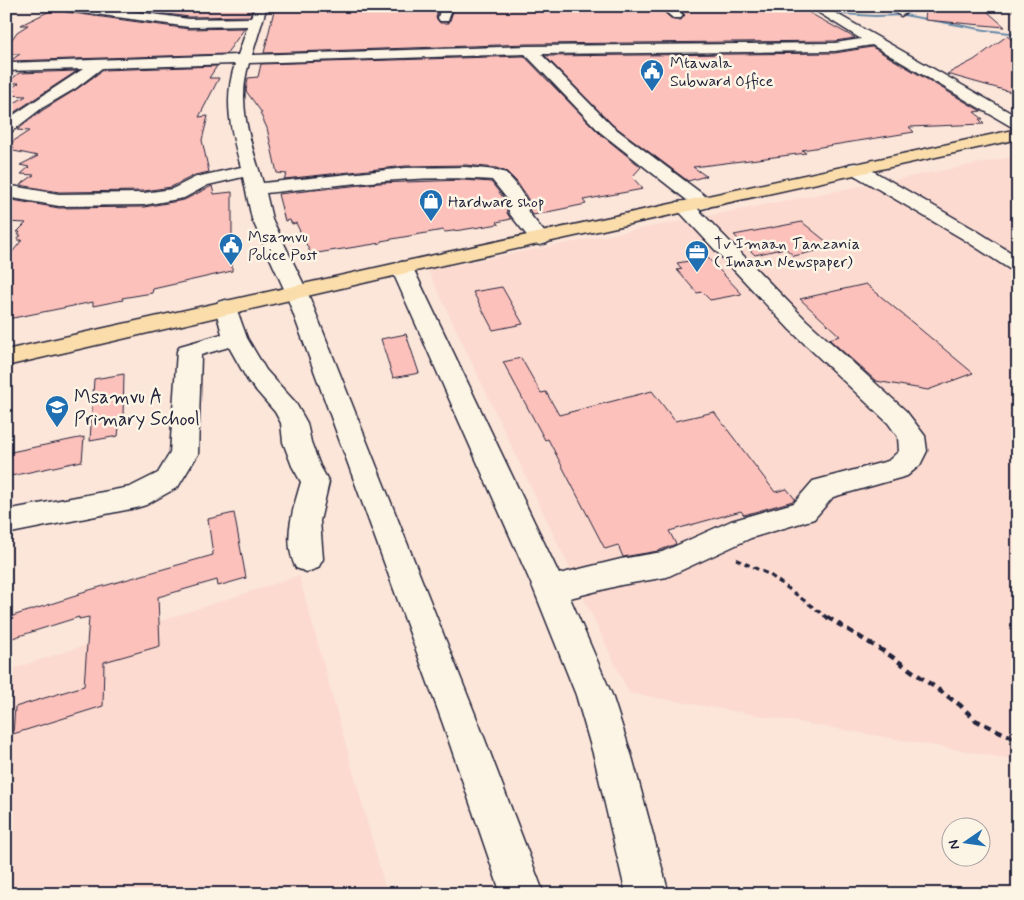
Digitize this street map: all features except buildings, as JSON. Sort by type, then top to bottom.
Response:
[{"type":"main road","points":[[6,358],[402,268],[1018,134]]},
{"type":"street","points":[[66,6],[189,23],[254,22]]},
{"type":"street","points":[[261,6],[254,22],[238,76],[237,123],[256,189],[262,219],[296,292],[461,724],[523,894]]},
{"type":"street","points":[[665,6],[677,15]]},
{"type":"street","points":[[814,6],[1018,124]]},
{"type":"street","points":[[1014,6],[1018,8]]},
{"type":"street","points":[[6,67],[528,50],[835,47],[873,41]]},
{"type":"street","points":[[528,50],[543,63],[606,129],[656,169],[693,204],[798,325],[897,417],[911,436],[913,451],[910,458],[897,469],[823,489],[804,511],[742,529],[666,564],[620,572],[550,590]]},
{"type":"street","points":[[6,128],[98,65]]},
{"type":"street","points":[[855,168],[970,235],[1018,266]]},
{"type":"street","points":[[6,191],[59,200],[144,199],[177,194],[202,180],[250,170]]},
{"type":"street","points":[[256,189],[406,174],[463,173],[496,175],[503,179],[517,200],[520,213],[540,239]]},
{"type":"street","points":[[402,268],[550,590],[594,695],[613,757],[648,894]]},
{"type":"street","points":[[226,307],[235,338],[257,375],[286,408],[294,423],[297,442],[306,466],[315,482],[305,521],[307,559]]},
{"type":"street","points":[[6,522],[136,497],[168,480],[184,454],[189,351],[235,338]]},
{"type":"path","points":[[728,558],[735,558],[750,564],[770,575],[820,613],[888,654],[947,695],[975,720],[1018,740]]},
{"type":"shaded area","points":[[1018,156],[1018,760],[629,693],[428,270]]},
{"type":"shaded area","points":[[299,576],[387,894],[6,894],[6,671]]},
{"type":"waterway","points":[[827,13],[875,16],[904,15],[1018,34]]},
{"type":"place","name":"Mtawala Subward Office","points":[[652,92]]},
{"type":"place","name":"Hardware shop","points":[[431,222]]},
{"type":"place","name":"Msamvu Police Post","points":[[231,266]]},
{"type":"place","name":"Tv Imaan Tanzania ( Imaan Newspaper)","points":[[697,273]]},
{"type":"place","name":"Msamvu A Primary School","points":[[57,428]]}]
